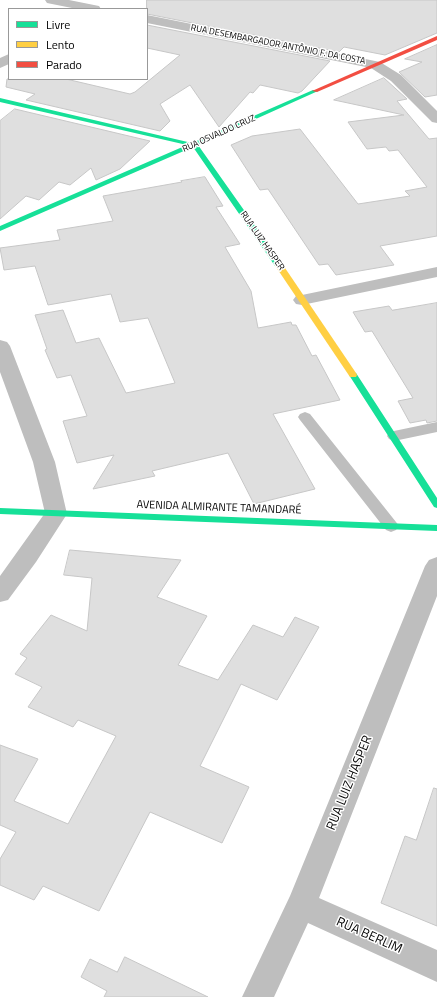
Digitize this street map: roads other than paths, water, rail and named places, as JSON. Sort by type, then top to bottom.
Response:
[{"type":"main road","name":"RUA OSVALDO CRUZ","points":[[0,229],[437,38]]},
{"type":"main road","points":[[0,100],[195,145]]},
{"type":"main road","name":"RUA LUIZ HASPER","points":[[195,145],[394,436],[437,505]]},
{"type":"main road","name":"AVENIDA ALMIRANTE TAMANDARÉ","points":[[0,511],[437,528]]},
{"type":"street","points":[[51,0],[88,6]]},
{"type":"street","name":"RUA DESEMBARGADOR ANTÔNIO F. DA COSTA","points":[[148,19],[376,64],[396,78],[437,119]]},
{"type":"street","points":[[302,300],[437,272]]},
{"type":"street","points":[[0,346],[44,462],[56,514],[28,556],[0,593]]},
{"type":"street","name":"RUA LUIZ HASPER","points":[[258,997],[301,906],[437,566]]},
{"type":"street","name":"RUA BERLIM","points":[[301,906],[437,966]]},
{"type":"lane","points":[[305,417],[391,526]]},
{"type":"lane","points":[[394,436],[437,427]]}]
